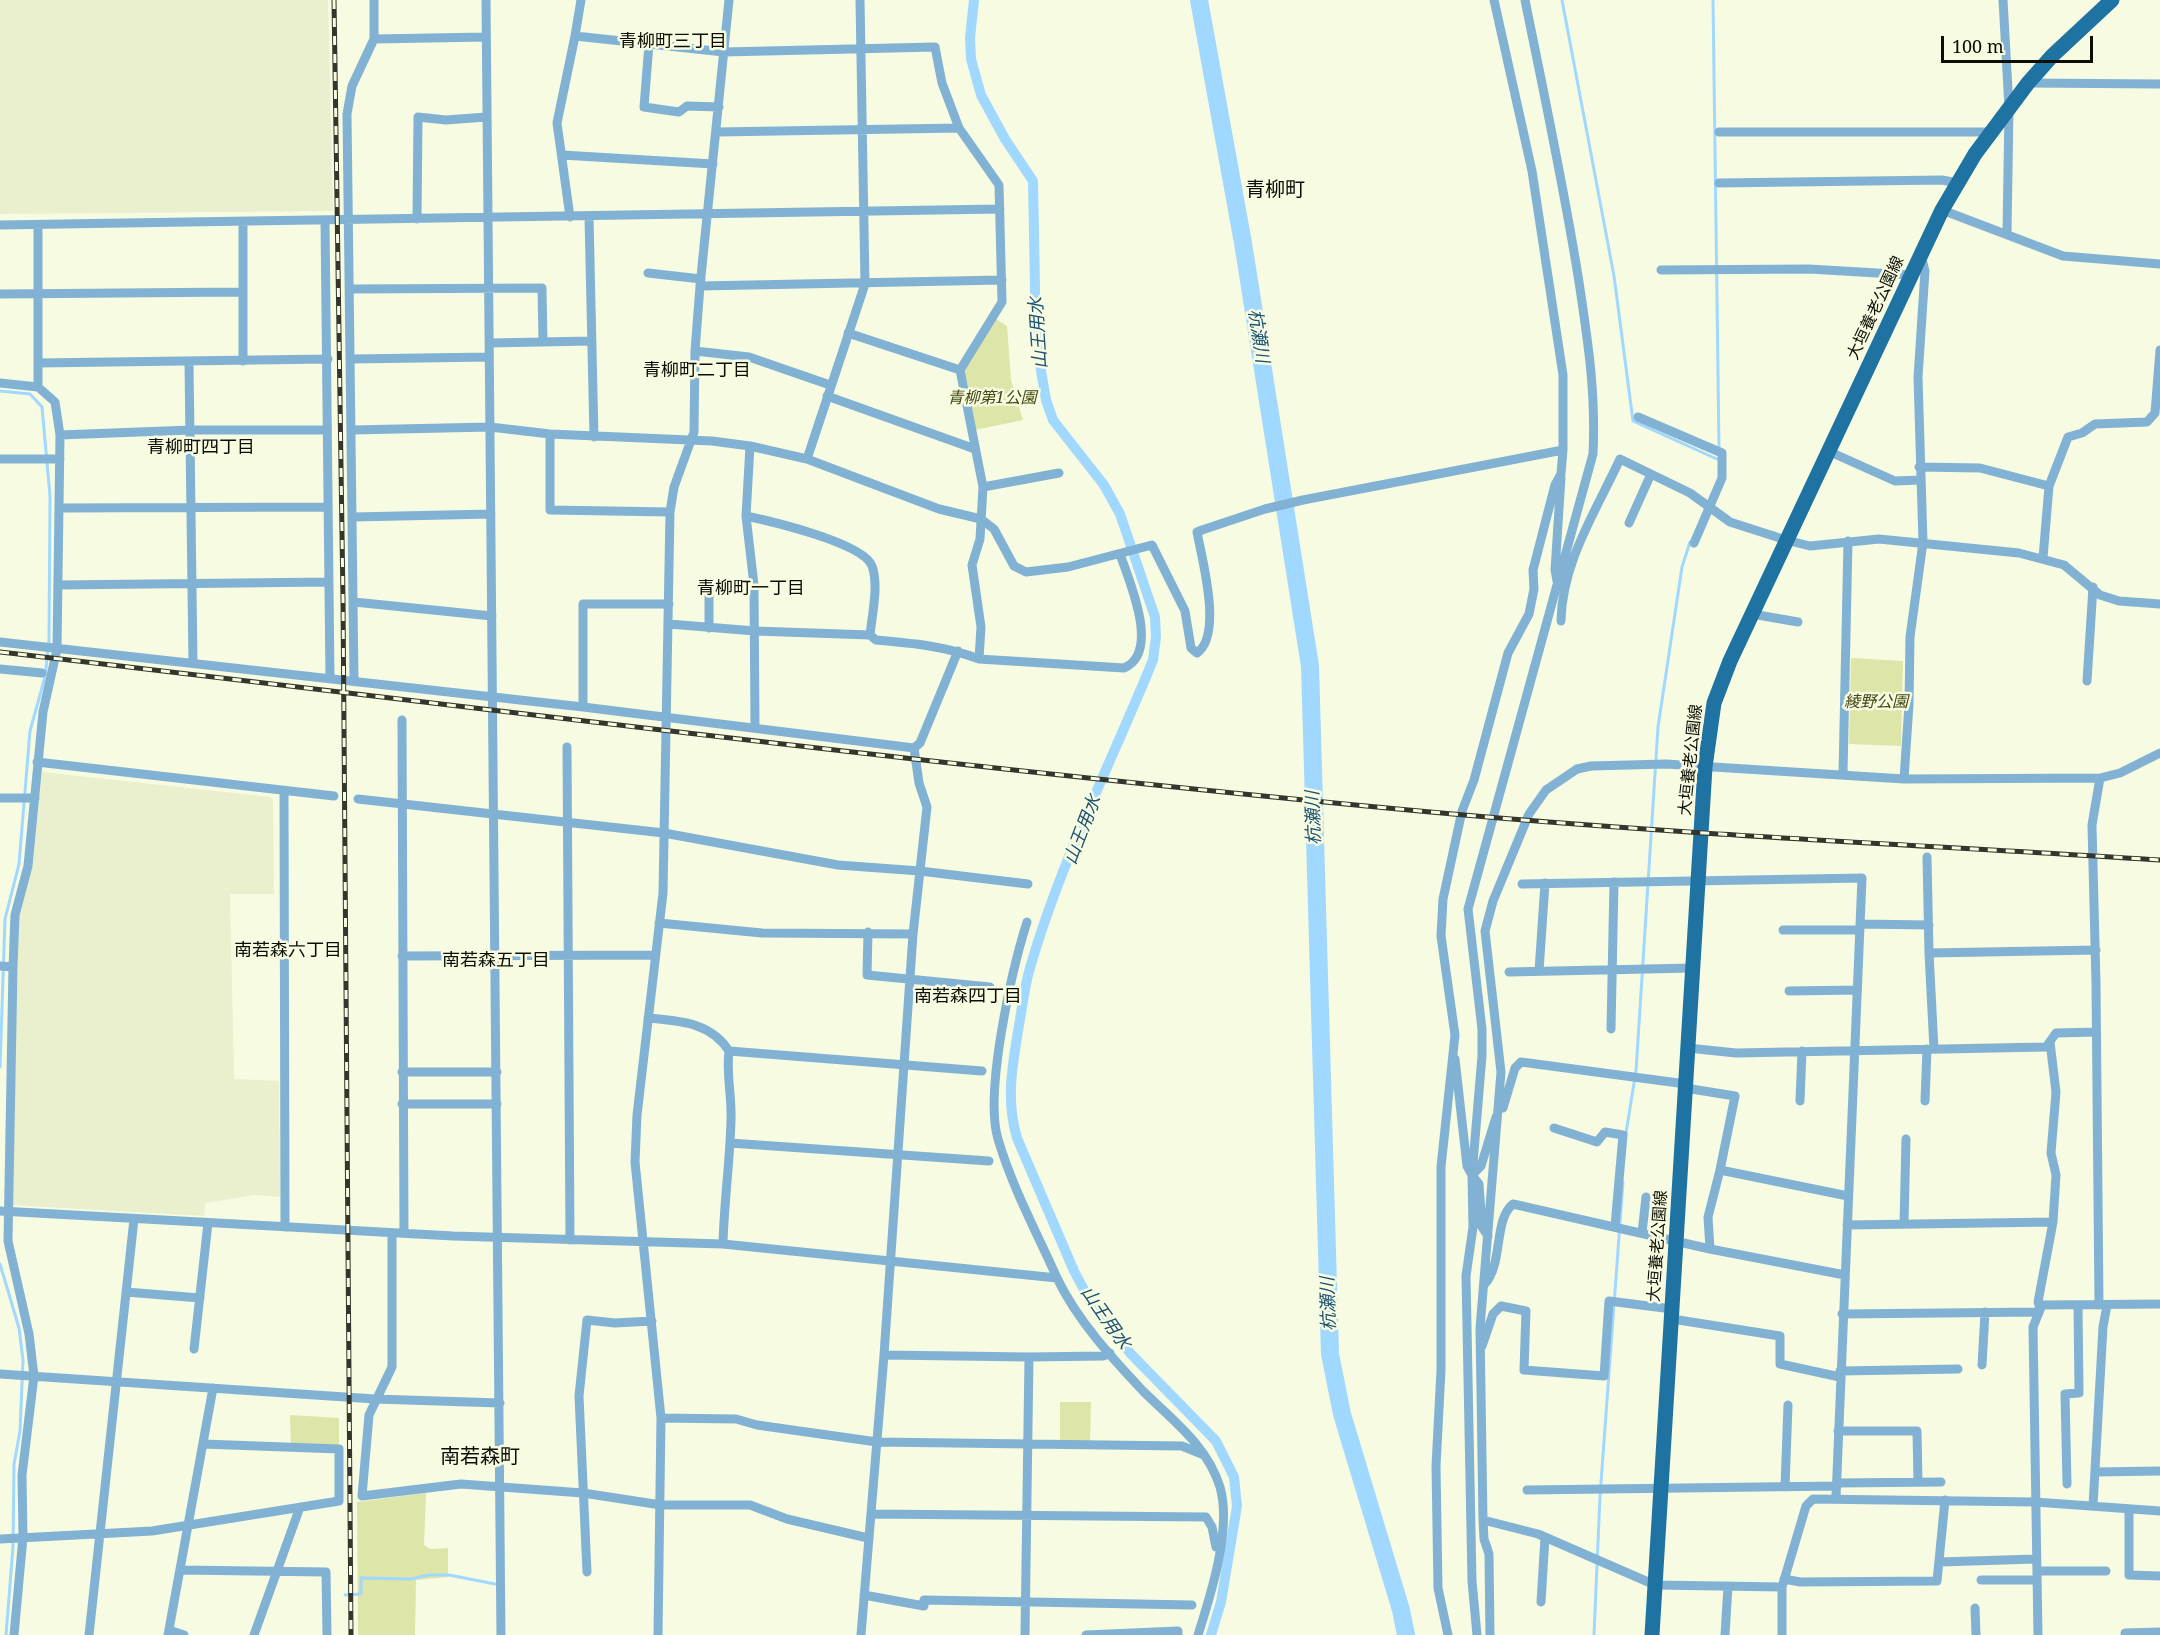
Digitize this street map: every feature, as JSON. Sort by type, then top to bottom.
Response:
[{"type":"main road","name":"大垣養老公園線","points":[[1652,1635],[1705,767],[1714,703],[1786,540],[1942,210],[1991,132],[2028,82],[2052,56],[2112,0]]},
{"type":"street","points":[[354,681],[352,359],[347,114],[352,87],[374,39],[374,0]]},
{"type":"street","points":[[486,0],[501,1635]]},
{"type":"street","points":[[570,217],[557,123],[581,0]]},
{"type":"street","points":[[658,1635],[661,1418],[635,1162],[659,923],[664,833],[668,717],[670,512],[674,487],[694,432],[695,351],[700,283],[729,0]]},
{"type":"street","points":[[807,459],[865,284],[860,0]]},
{"type":"street","points":[[1494,0],[1532,171],[1563,375],[1563,450],[1555,570],[1560,585],[1561,621]]},
{"type":"street","points":[[1478,1635],[1472,1581],[1466,1276],[1473,1227],[1473,1174],[1482,1029],[1468,909],[1560,585],[1593,454],[1595,396],[1567,204],[1525,0]]},
{"type":"street","points":[[2003,0],[2009,108],[2007,233]]},
{"type":"street","points":[[575,36],[724,52],[935,47],[942,83],[959,128],[999,185],[1002,302],[960,370],[983,486],[980,539],[972,565],[981,627],[979,658]]},
{"type":"street","points":[[374,39],[486,37]]},
{"type":"street","points":[[649,44],[644,107],[679,112],[687,106],[719,107]]},
{"type":"street","points":[[2028,82],[2160,84]]},
{"type":"street","points":[[417,219],[418,117],[446,120],[486,117]]},
{"type":"street","points":[[717,132],[959,128]]},
{"type":"street","points":[[1719,132],[1948,130],[1991,132]]},
{"type":"street","points":[[562,154],[713,164]]},
{"type":"street","points":[[1719,183],[1942,180],[1958,183]]},
{"type":"street","points":[[0,225],[488,219],[1000,209]]},
{"type":"street","points":[[1942,210],[2064,256],[2160,264]]},
{"type":"street","points":[[590,217],[594,438]]},
{"type":"street","points":[[325,220],[330,678]]},
{"type":"street","points":[[243,222],[243,361]]},
{"type":"street","points":[[38,225],[38,387]]},
{"type":"street","points":[[1904,779],[1909,704],[1910,637],[1923,542],[1924,516],[1919,467],[1918,377],[1925,271],[1921,255]]},
{"type":"street","points":[[1661,270],[1809,269],[1911,275]]},
{"type":"street","points":[[648,273],[700,283],[865,284],[1002,280]]},
{"type":"street","points":[[351,289],[542,288],[543,342]]},
{"type":"street","points":[[0,294],[242,292]]},
{"type":"street","points":[[848,333],[960,370]]},
{"type":"street","points":[[490,343],[591,341]]},
{"type":"street","points":[[2043,558],[2049,486],[2068,437],[2082,434],[2095,424],[2147,422],[2158,413],[2160,350]]},
{"type":"street","points":[[695,351],[749,357],[830,385]]},
{"type":"street","points":[[352,359],[489,357]]},
{"type":"street","points":[[38,363],[189,363],[328,359]]},
{"type":"street","points":[[189,363],[193,663]]},
{"type":"street","points":[[0,384],[38,387],[55,402],[60,435],[56,459],[61,508],[57,649],[43,712],[32,798],[28,866],[15,915],[7,966],[4,1211],[10,1259],[29,1334],[31,1376],[22,1475],[12,1538],[14,1635]]},
{"type":"street","points":[[827,396],[975,449]]},
{"type":"street","points":[[1638,417],[1722,453],[1722,478],[1694,543]]},
{"type":"street","points":[[352,430],[490,427],[594,438],[691,440],[750,446],[807,459],[939,509],[981,519],[994,529],[1014,566],[1026,572],[1068,567],[1152,545],[1185,611],[1191,648],[1197,653],[1205,643],[1209,617],[1208,591],[1197,532],[1269,508],[1303,500],[1563,450]]},
{"type":"street","points":[[60,435],[191,430],[327,430]]},
{"type":"street","points":[[550,434],[550,510],[670,512]]},
{"type":"street","points":[[750,446],[746,516],[754,585],[755,727]]},
{"type":"street","points":[[1828,451],[1895,481],[1920,480]]},
{"type":"street","points":[[0,459],[56,459]]},
{"type":"street","points":[[1560,585],[1620,459],[1711,507],[1730,522],[1786,540],[1810,546],[1879,539],[1923,542],[2043,558],[2064,565],[2100,595],[2119,601],[2160,603]]},
{"type":"street","points":[[1919,467],[1980,468],[2049,486]]},
{"type":"street","points":[[983,486],[1059,473]]},
{"type":"street","points":[[1448,1635],[1438,1588],[1436,1466],[1441,1370],[1441,1167],[1454,1018],[1441,936],[1443,899],[1462,811],[1474,780],[1508,652],[1528,614],[1534,589],[1533,570],[1555,485],[1561,474]]},
{"type":"street","points":[[1629,523],[1651,474]]},
{"type":"street","points":[[61,508],[328,507]]},
{"type":"street","points":[[353,517],[492,514]]},
{"type":"street","points":[[746,516],[826,537],[866,557],[873,570],[870,635]]},
{"type":"street","points":[[1843,774],[1848,541]]},
{"type":"street","points":[[669,624],[755,631],[870,635],[876,640],[958,651],[979,658],[1124,668],[1132,665],[1139,651],[1141,627],[1122,553]]},
{"type":"street","points":[[58,585],[328,582]]},
{"type":"street","points":[[709,582],[710,628]]},
{"type":"street","points":[[2087,681],[2093,587]]},
{"type":"street","points":[[354,602],[492,616]]},
{"type":"street","points":[[583,707],[583,604],[669,604]]},
{"type":"street","points":[[1752,614],[1798,622]]},
{"type":"street","points":[[0,642],[583,707],[914,748],[920,743],[958,651]]},
{"type":"street","points":[[0,669],[42,673]]},
{"type":"street","points":[[402,720],[404,1233]]},
{"type":"street","points":[[567,747],[570,1240]]},
{"type":"street","points":[[861,1635],[912,981],[913,934],[927,807],[919,783],[914,748]]},
{"type":"street","points":[[1490,1635],[1489,1554],[1484,1539],[1483,1520],[1481,1347],[1488,1236],[1500,1111],[1501,1059],[1486,961],[1485,931],[1493,901],[1529,814],[1546,790],[1578,769],[1591,766],[1666,764],[1904,779],[2100,778],[2120,773],[2160,753]]},
{"type":"street","points":[[37,762],[334,796]]},
{"type":"street","points":[[2093,1506],[2103,1328],[2092,825],[2100,778]]},
{"type":"street","points":[[284,791],[285,1227]]},
{"type":"street","points":[[0,798],[32,798]]},
{"type":"street","points":[[358,799],[664,833],[817,862],[1028,884]]},
{"type":"street","points":[[1925,1101],[1930,1049],[1928,857]]},
{"type":"street","points":[[1522,884],[1699,879],[1862,878],[1836,1497]]},
{"type":"street","points":[[1611,1029],[1614,882]]},
{"type":"street","points":[[1539,971],[1545,884]]},
{"type":"street","points":[[1027,922],[1017,952],[995,1078],[994,1111],[997,1137],[1066,1297],[1110,1353],[1188,1434],[1206,1457],[1220,1487],[1221,1536],[1217,1562],[1198,1635]]},
{"type":"street","points":[[659,923],[762,933],[913,934]]},
{"type":"street","points":[[1783,930],[1929,925]]},
{"type":"street","points":[[868,932],[867,975],[990,987]]},
{"type":"street","points":[[1929,953],[2096,950]]},
{"type":"street","points":[[402,956],[655,955]]},
{"type":"street","points":[[1509,972],[1693,968]]},
{"type":"street","points":[[1789,991],[1857,990]]},
{"type":"street","points":[[648,1018],[690,1022],[720,1037],[729,1051],[727,1071],[731,1108],[730,1143],[724,1199],[723,1244]]},
{"type":"street","points":[[1688,1048],[1736,1053],[2046,1047],[2056,1033],[2096,1032]]},
{"type":"street","points":[[2039,1310],[2038,1302],[2052,1222],[2056,1175],[2051,1153],[2056,1092],[2050,1042]]},
{"type":"street","points":[[1453,1044],[1467,1166],[1479,1184],[1482,1227],[1488,1236]]},
{"type":"street","points":[[729,1051],[982,1071]]},
{"type":"street","points":[[1800,1101],[1802,1051]]},
{"type":"street","points":[[1473,1174],[1481,1166],[1490,1131],[1505,1104],[1515,1068],[1521,1062],[1686,1086],[1735,1096],[1708,1217],[1710,1249]]},
{"type":"street","points":[[402,1071],[497,1072]]},
{"type":"street","points":[[402,1104],[497,1104]]},
{"type":"street","points":[[1554,1128],[1597,1142],[1605,1132],[1623,1135],[1615,1226]]},
{"type":"street","points":[[1904,1224],[1906,1139]]},
{"type":"street","points":[[730,1143],[989,1161]]},
{"type":"street","points":[[1720,1170],[1848,1196]]},
{"type":"street","points":[[1642,1233],[1646,1197]]},
{"type":"street","points":[[1484,1286],[1492,1277],[1505,1217],[1513,1204],[1710,1249],[1845,1275]]},
{"type":"street","points":[[4,1211],[392,1233],[723,1244],[1057,1278]]},
{"type":"street","points":[[89,1635],[134,1219]]},
{"type":"street","points":[[1846,1225],[2052,1222]]},
{"type":"street","points":[[194,1349],[208,1223]]},
{"type":"street","points":[[392,1233],[392,1367],[375,1399],[367,1434],[362,1496],[461,1484],[583,1493],[661,1505],[750,1506],[787,1519],[868,1538]]},
{"type":"street","points":[[126,1292],[200,1298]]},
{"type":"street","points":[[1481,1347],[1485,1342],[1493,1314],[1501,1306],[1526,1311],[1524,1370],[1604,1376],[1609,1301],[1780,1336],[1780,1364],[1840,1374],[1958,1368]]},
{"type":"street","points":[[2038,1635],[2033,1327],[2039,1310],[2042,1305],[2160,1304]]},
{"type":"street","points":[[2067,1484],[2065,1394],[2079,1393],[2078,1305]]},
{"type":"street","points":[[1842,1314],[2039,1310]]},
{"type":"street","points":[[1982,1365],[1985,1312]]},
{"type":"street","points":[[587,1572],[579,1396],[587,1320],[615,1323],[652,1321]]},
{"type":"street","points":[[884,1355],[1029,1357],[1103,1356],[1110,1353]]},
{"type":"street","points":[[1025,1635],[1029,1357]]},
{"type":"street","points":[[0,1374],[375,1399],[500,1403]]},
{"type":"street","points":[[184,1635],[169,1632],[213,1388]]},
{"type":"street","points":[[1785,1487],[1788,1405]]},
{"type":"street","points":[[661,1418],[736,1419],[757,1425],[877,1442],[1182,1446],[1206,1457]]},
{"type":"street","points":[[1838,1431],[1917,1431],[1918,1482]]},
{"type":"street","points":[[12,1538],[152,1531],[339,1501],[339,1449],[203,1444]]},
{"type":"street","points":[[2095,1472],[2160,1471]]},
{"type":"street","points":[[1527,1490],[1662,1490],[1941,1482]]},
{"type":"street","points":[[1782,1635],[1783,1583],[1806,1506],[1818,1497],[2035,1502],[2160,1511]]},
{"type":"street","points":[[1483,1520],[1545,1537],[1655,1585],[1728,1586],[1800,1582],[1937,1581],[1945,1500]]},
{"type":"street","points":[[254,1635],[300,1507]]},
{"type":"street","points":[[2129,1509],[2129,1575],[2160,1576]]},
{"type":"street","points":[[872,1514],[1206,1517],[1214,1535],[1214,1560],[1217,1562]]},
{"type":"street","points":[[1541,1602],[1545,1537]]},
{"type":"street","points":[[1939,1562],[2036,1559]]},
{"type":"street","points":[[180,1570],[326,1572],[327,1635]]},
{"type":"street","points":[[1981,1580],[2106,1571]]},
{"type":"street","points":[[1725,1635],[1728,1586]]},
{"type":"street","points":[[864,1595],[924,1606],[924,1600],[1025,1600],[1192,1605]]},
{"type":"street","points":[[1976,1608],[1976,1635]]},
{"type":"street","points":[[1086,1635],[1178,1631],[1178,1635]]},
{"type":"street","points":[[2125,1633],[2160,1632]]},
{"type":"shaded area","points":[[0,0],[328,0],[333,211],[0,214]]},
{"type":"shaded area","points":[[42,772],[270,797],[273,800],[274,894],[230,894],[234,1079],[279,1081],[280,1197],[255,1195],[205,1203],[204,1216],[11,1205],[19,916],[33,863]]},
{"type":"green space","name":"青柳第1公園","points":[[996,319],[1007,326],[1011,380],[1023,420],[975,430],[963,371]]},
{"type":"green space","name":"綾野公園","points":[[1851,658],[1903,661],[1901,746],[1849,744]]},
{"type":"green space","points":[[1060,1402],[1091,1402],[1090,1442],[1060,1441]]},
{"type":"green space","points":[[290,1415],[339,1418],[339,1447],[291,1445]]},
{"type":"green space","points":[[426,1493],[424,1545],[430,1549],[448,1548],[448,1577],[416,1580],[415,1635],[358,1635],[357,1502]]},
{"type":"waterway","name":"山王用水","points":[[974,0],[970,38],[971,59],[981,95],[1005,139],[1033,181],[1036,341],[1046,400],[1053,420],[1104,485],[1120,514],[1155,617],[1156,637],[1153,660],[1071,851],[1030,968],[1014,1058],[1011,1085],[1012,1111],[1017,1138],[1074,1271],[1088,1297],[1130,1353],[1216,1441],[1234,1477],[1237,1506],[1221,1602],[1211,1635]]},
{"type":"waterway","name":"杭瀬川","points":[[1199,0],[1243,243],[1310,666],[1330,1354],[1342,1414],[1401,1610],[1406,1635]]},
{"type":"waterway","points":[[1562,0],[1614,276],[1633,421],[1719,460]]},
{"type":"waterway","points":[[1713,0],[1719,448]]},
{"type":"waterway","points":[[0,391],[30,394],[42,407],[50,496],[49,641],[45,677],[30,731],[19,864],[5,919],[0,1067]]},
{"type":"waterway","points":[[1626,1133],[1636,1071],[1658,727],[1682,567],[1690,542]]},
{"type":"waterway","points":[[1594,1635],[1600,1496],[1623,1182]]},
{"type":"waterway","points":[[0,1264],[19,1328],[23,1360],[20,1431],[14,1464],[13,1547],[6,1635]]},
{"type":"waterway","points":[[345,1595],[361,1594],[361,1578],[411,1579],[428,1575],[449,1575],[495,1584]]},
{"type":"railway","points":[[334,0],[343,599],[351,1635]]},
{"type":"railway","points":[[0,652],[726,738],[1271,797],[1629,828],[2160,860]]},
{"type":"district","name":"青柳町三丁目","points":[[673,42]]},
{"type":"district","name":"青柳町","points":[[1275,190]]},
{"type":"district","name":"青柳町二丁目","points":[[697,371]]},
{"type":"district","name":"青柳町四丁目","points":[[201,448]]},
{"type":"district","name":"青柳町一丁目","points":[[751,589]]},
{"type":"district","name":"南若森六丁目","points":[[288,951]]},
{"type":"district","name":"南若森五丁目","points":[[496,961]]},
{"type":"district","name":"南若森四丁目","points":[[968,997]]},
{"type":"district","name":"南若森町","points":[[480,1457]]}]
